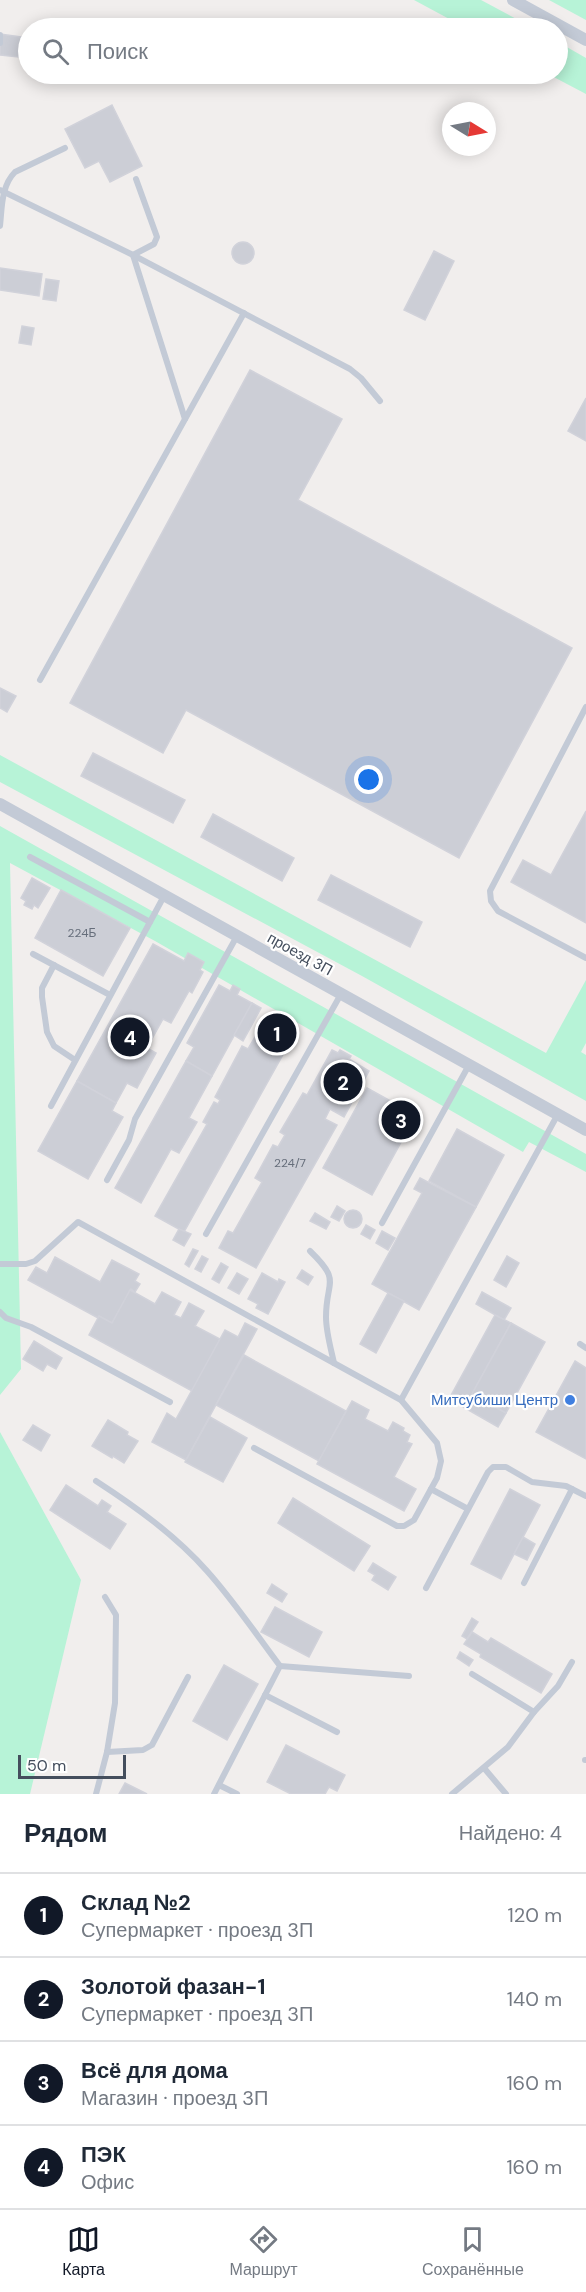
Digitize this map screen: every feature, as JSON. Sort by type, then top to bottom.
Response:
[{"type":"street","points":[[513,0],[546,18]]},
{"type":"street","points":[[568,30],[586,40]]},
{"type":"street","name":"проезд 3П","points":[[0,804],[586,1130]]},
{"type":"lane","points":[[0,35],[0,43]]},
{"type":"lane","points":[[0,226],[2,191],[15,172],[65,148]]},
{"type":"lane","points":[[133,255],[154,244],[157,237],[136,180]]},
{"type":"lane","points":[[2,191],[133,255],[350,369],[361,378],[380,401]]},
{"type":"lane","points":[[133,255],[185,419]]},
{"type":"lane","points":[[40,680],[244,313]]},
{"type":"lane","points":[[586,707],[490,891],[491,901],[498,910],[586,958]]},
{"type":"lane","points":[[30,857],[150,922]]},
{"type":"lane","points":[[51,1106],[164,895]]},
{"type":"lane","points":[[107,1180],[129,1140],[135,1119],[238,936]]},
{"type":"lane","points":[[33,954],[110,995]]},
{"type":"lane","points":[[54,965],[42,988],[47,1032],[54,1046],[75,1060]]},
{"type":"lane","points":[[206,1234],[341,994]]},
{"type":"lane","points":[[382,1223],[470,1065]]},
{"type":"lane","points":[[401,1400],[558,1114]]},
{"type":"lane","points":[[0,1264],[26,1264],[36,1261],[78,1222],[401,1400],[437,1443],[440,1451],[439,1470],[414,1520],[404,1526],[398,1526],[254,1448]]},
{"type":"lane","points":[[310,1251],[325,1265],[331,1279],[326,1321],[334,1363]]},
{"type":"lane","points":[[0,1312],[6,1318],[31,1327],[170,1402]]},
{"type":"lane","points":[[426,1588],[488,1472],[500,1466],[541,1484],[573,1489],[586,1496]]},
{"type":"lane","points":[[96,1481],[134,1506],[193,1556],[224,1592],[280,1666],[409,1676]]},
{"type":"lane","points":[[431,1489],[468,1509]]},
{"type":"lane","points":[[524,1583],[573,1489]]},
{"type":"lane","points":[[96,1794],[107,1752],[115,1703],[117,1622],[113,1607],[105,1597]]},
{"type":"lane","points":[[452,1794],[508,1748],[534,1712],[558,1686],[572,1662]]},
{"type":"lane","points":[[214,1794],[280,1666]]},
{"type":"lane","points":[[472,1674],[534,1712]]},
{"type":"lane","points":[[107,1752],[143,1750],[152,1746],[188,1677]]},
{"type":"lane","points":[[265,1695],[337,1732]]},
{"type":"lane","points":[[484,1768],[506,1794]]},
{"type":"lane","points":[[219,1785],[237,1794]]},
{"type":"green space","points":[[414,0],[481,0],[514,18],[447,18]]},
{"type":"green space","points":[[549,0],[586,0],[586,20]]},
{"type":"green space","points":[[568,48],[586,58],[586,94],[567,84]]},
{"type":"green space","points":[[0,755],[546,1053],[586,980],[586,1043],[581,1052],[586,1055],[586,1101],[362,976],[0,782]]},
{"type":"green space","points":[[0,826],[586,1154],[586,1172],[529,1142],[523,1152],[155,941],[10,863],[21,1369],[0,1395]]},
{"type":"green space","points":[[0,1432],[81,1580],[30,1794],[0,1794]]},
{"type":"building","points":[[0,34],[18,37],[18,57],[0,55]]},
{"type":"building","points":[[112,105],[142,166],[110,182],[99,161],[85,168],[65,129]]},
{"type":"building","points":[[243,242],[251,245],[254,253],[251,261],[243,264],[235,261],[232,253],[235,245]]},
{"type":"building","points":[[434,251],[454,261],[425,320],[404,310]]},
{"type":"building","points":[[0,268],[42,274],[39,296],[0,290]]},
{"type":"building","points":[[46,279],[59,281],[56,301],[43,299]]},
{"type":"building","points":[[22,326],[34,328],[31,345],[19,343]]},
{"type":"building","points":[[250,370],[342,419],[298,500],[572,648],[459,858],[186,710],[163,753],[70,703]]},
{"type":"building","points":[[586,398],[586,441],[568,431]]},
{"type":"building","points":[[0,688],[16,696],[7,712],[0,708]]},
{"type":"building","points":[[93,753],[185,800],[173,823],[81,776]]},
{"type":"building","points":[[586,811],[586,923],[511,882],[523,860],[551,875]]},
{"type":"building","points":[[213,814],[294,858],[282,881],[201,837]]},
{"type":"building","points":[[331,875],[422,922],[410,947],[318,900]]},
{"type":"building","points":[[32,878],[50,888],[38,908],[34,905],[32,909],[24,905],[26,901],[21,898]]},
{"type":"building","points":[[61,890],[130,928],[103,976],[35,938]]},
{"type":"building","points":[[153,944],[184,961],[188,953],[204,962],[200,970],[203,972],[192,993],[189,991],[171,1023],[163,1019],[147,1048],[156,1053],[137,1088],[127,1083],[116,1103],[77,1081]]},
{"type":"building","points":[[219,985],[230,991],[233,985],[240,989],[237,995],[252,1003],[212,1076],[186,1061],[194,1047],[187,1043]]},
{"type":"building","points":[[252,1003],[261,1008],[243,1041],[234,1035]]},
{"type":"building","points":[[270,1019],[295,1033],[184,1232],[155,1216],[207,1124],[203,1122],[214,1102],[218,1104],[220,1100],[215,1097],[242,1046],[248,1049],[262,1025],[265,1027]]},
{"type":"building","points":[[332,1050],[338,1053],[340,1050],[351,1056],[349,1059],[369,1071],[344,1117],[330,1109],[325,1119],[337,1125],[256,1268],[219,1248],[228,1231],[233,1233],[262,1182],[255,1178],[273,1145],[278,1147],[285,1135],[280,1132],[303,1093],[307,1095]]},
{"type":"building","points":[[186,1061],[212,1076],[189,1118],[197,1122],[179,1153],[171,1149],[141,1203],[115,1188]]},
{"type":"building","points":[[77,1081],[116,1103],[112,1111],[123,1117],[88,1179],[38,1151]]},
{"type":"building","points":[[367,1088],[416,1115],[372,1195],[323,1168]]},
{"type":"building","points":[[457,1129],[504,1155],[476,1207],[429,1181]]},
{"type":"building","points":[[420,1178],[476,1207],[419,1310],[372,1284],[422,1193],[414,1189]]},
{"type":"building","points":[[337,1206],[345,1211],[339,1221],[331,1217]]},
{"type":"building","points":[[349,1210],[357,1210],[362,1215],[360,1226],[349,1228],[344,1223],[344,1215]]},
{"type":"building","points":[[315,1213],[330,1222],[326,1229],[310,1221]]},
{"type":"building","points":[[366,1225],[375,1230],[370,1239],[361,1234]]},
{"type":"building","points":[[179,1229],[191,1234],[184,1246],[173,1240]]},
{"type":"building","points":[[382,1231],[395,1238],[388,1250],[376,1243]]},
{"type":"building","points":[[193,1249],[198,1251],[189,1267],[185,1264]]},
{"type":"building","points":[[202,1256],[208,1259],[201,1272],[195,1269]]},
{"type":"building","points":[[507,1256],[519,1263],[506,1287],[494,1280]]},
{"type":"building","points":[[55,1257],[100,1282],[112,1260],[139,1274],[135,1281],[140,1284],[135,1292],[131,1289],[112,1323],[99,1316],[98,1318],[28,1280],[36,1267],[47,1273]]},
{"type":"building","points":[[221,1263],[228,1267],[219,1283],[212,1279]]},
{"type":"building","points":[[302,1270],[313,1277],[308,1285],[297,1278]]},
{"type":"building","points":[[237,1273],[248,1279],[239,1294],[228,1288]]},
{"type":"building","points":[[262,1273],[278,1282],[279,1279],[285,1282],[268,1314],[256,1308],[258,1304],[248,1299]]},
{"type":"building","points":[[130,1290],[155,1304],[162,1292],[181,1302],[174,1315],[181,1318],[189,1303],[204,1311],[195,1326],[220,1339],[192,1391],[89,1335],[99,1316],[112,1323]]},
{"type":"building","points":[[482,1292],[511,1308],[504,1320],[476,1304]]},
{"type":"building","points":[[388,1293],[404,1301],[376,1353],[360,1344]]},
{"type":"building","points":[[495,1315],[511,1323],[472,1394],[506,1413],[498,1427],[449,1399]]},
{"type":"building","points":[[245,1323],[257,1329],[186,1460],[152,1442],[167,1413],[176,1419],[225,1330],[238,1337]]},
{"type":"building","points":[[511,1323],[545,1342],[506,1413],[472,1394]]},
{"type":"building","points":[[34,1341],[62,1358],[56,1369],[47,1364],[43,1371],[23,1359]]},
{"type":"building","points":[[244,1355],[346,1411],[319,1461],[216,1405]]},
{"type":"building","name":"Митсубиши Центр","points":[[575,1361],[586,1368],[586,1459],[536,1432]]},
{"type":"building","points":[[352,1401],[369,1410],[365,1419],[388,1431],[393,1422],[404,1428],[403,1431],[410,1435],[407,1442],[412,1444],[394,1477],[416,1489],[404,1511],[317,1464]]},
{"type":"building","points":[[210,1417],[247,1438],[223,1482],[185,1462]]},
{"type":"building","points":[[108,1420],[138,1441],[124,1463],[92,1446]]},
{"type":"building","points":[[33,1425],[50,1435],[41,1451],[23,1440]]},
{"type":"building","points":[[66,1485],[98,1506],[102,1500],[111,1506],[107,1512],[126,1524],[110,1549],[50,1510]]},
{"type":"building","points":[[510,1489],[540,1505],[501,1579],[471,1564]]},
{"type":"building","points":[[293,1498],[370,1546],[354,1571],[278,1523]]},
{"type":"building","points":[[523,1537],[535,1544],[527,1560],[514,1554]]},
{"type":"building","points":[[373,1563],[396,1577],[388,1590],[372,1580],[375,1575],[368,1571]]},
{"type":"building","points":[[272,1584],[287,1594],[282,1602],[267,1593]]},
{"type":"building","points":[[275,1607],[322,1632],[309,1657],[261,1632]]},
{"type":"building","points":[[472,1618],[478,1622],[467,1639],[462,1636]]},
{"type":"building","points":[[472,1632],[488,1642],[491,1638],[552,1674],[541,1693],[480,1657],[481,1654],[464,1644]]},
{"type":"building","points":[[460,1652],[473,1660],[469,1666],[457,1658]]},
{"type":"building","points":[[224,1665],[258,1684],[227,1740],[193,1721]]},
{"type":"building","points":[[286,1745],[345,1775],[337,1791],[329,1787],[325,1794],[291,1794],[267,1782]]},
{"type":"building","points":[[125,1783],[147,1794],[119,1794]]},
{"type":"place","name":"Склад №2","points":[[277,1033]]},
{"type":"place","name":"ПЭК","points":[[130,1037]]},
{"type":"place","name":"Золотой фазан-1","points":[[343,1082]]},
{"type":"place","name":"Всё для дома","points":[[401,1120]]},
{"type":"place","name":"Митсубиши Центр","points":[[570,1400]]}]
